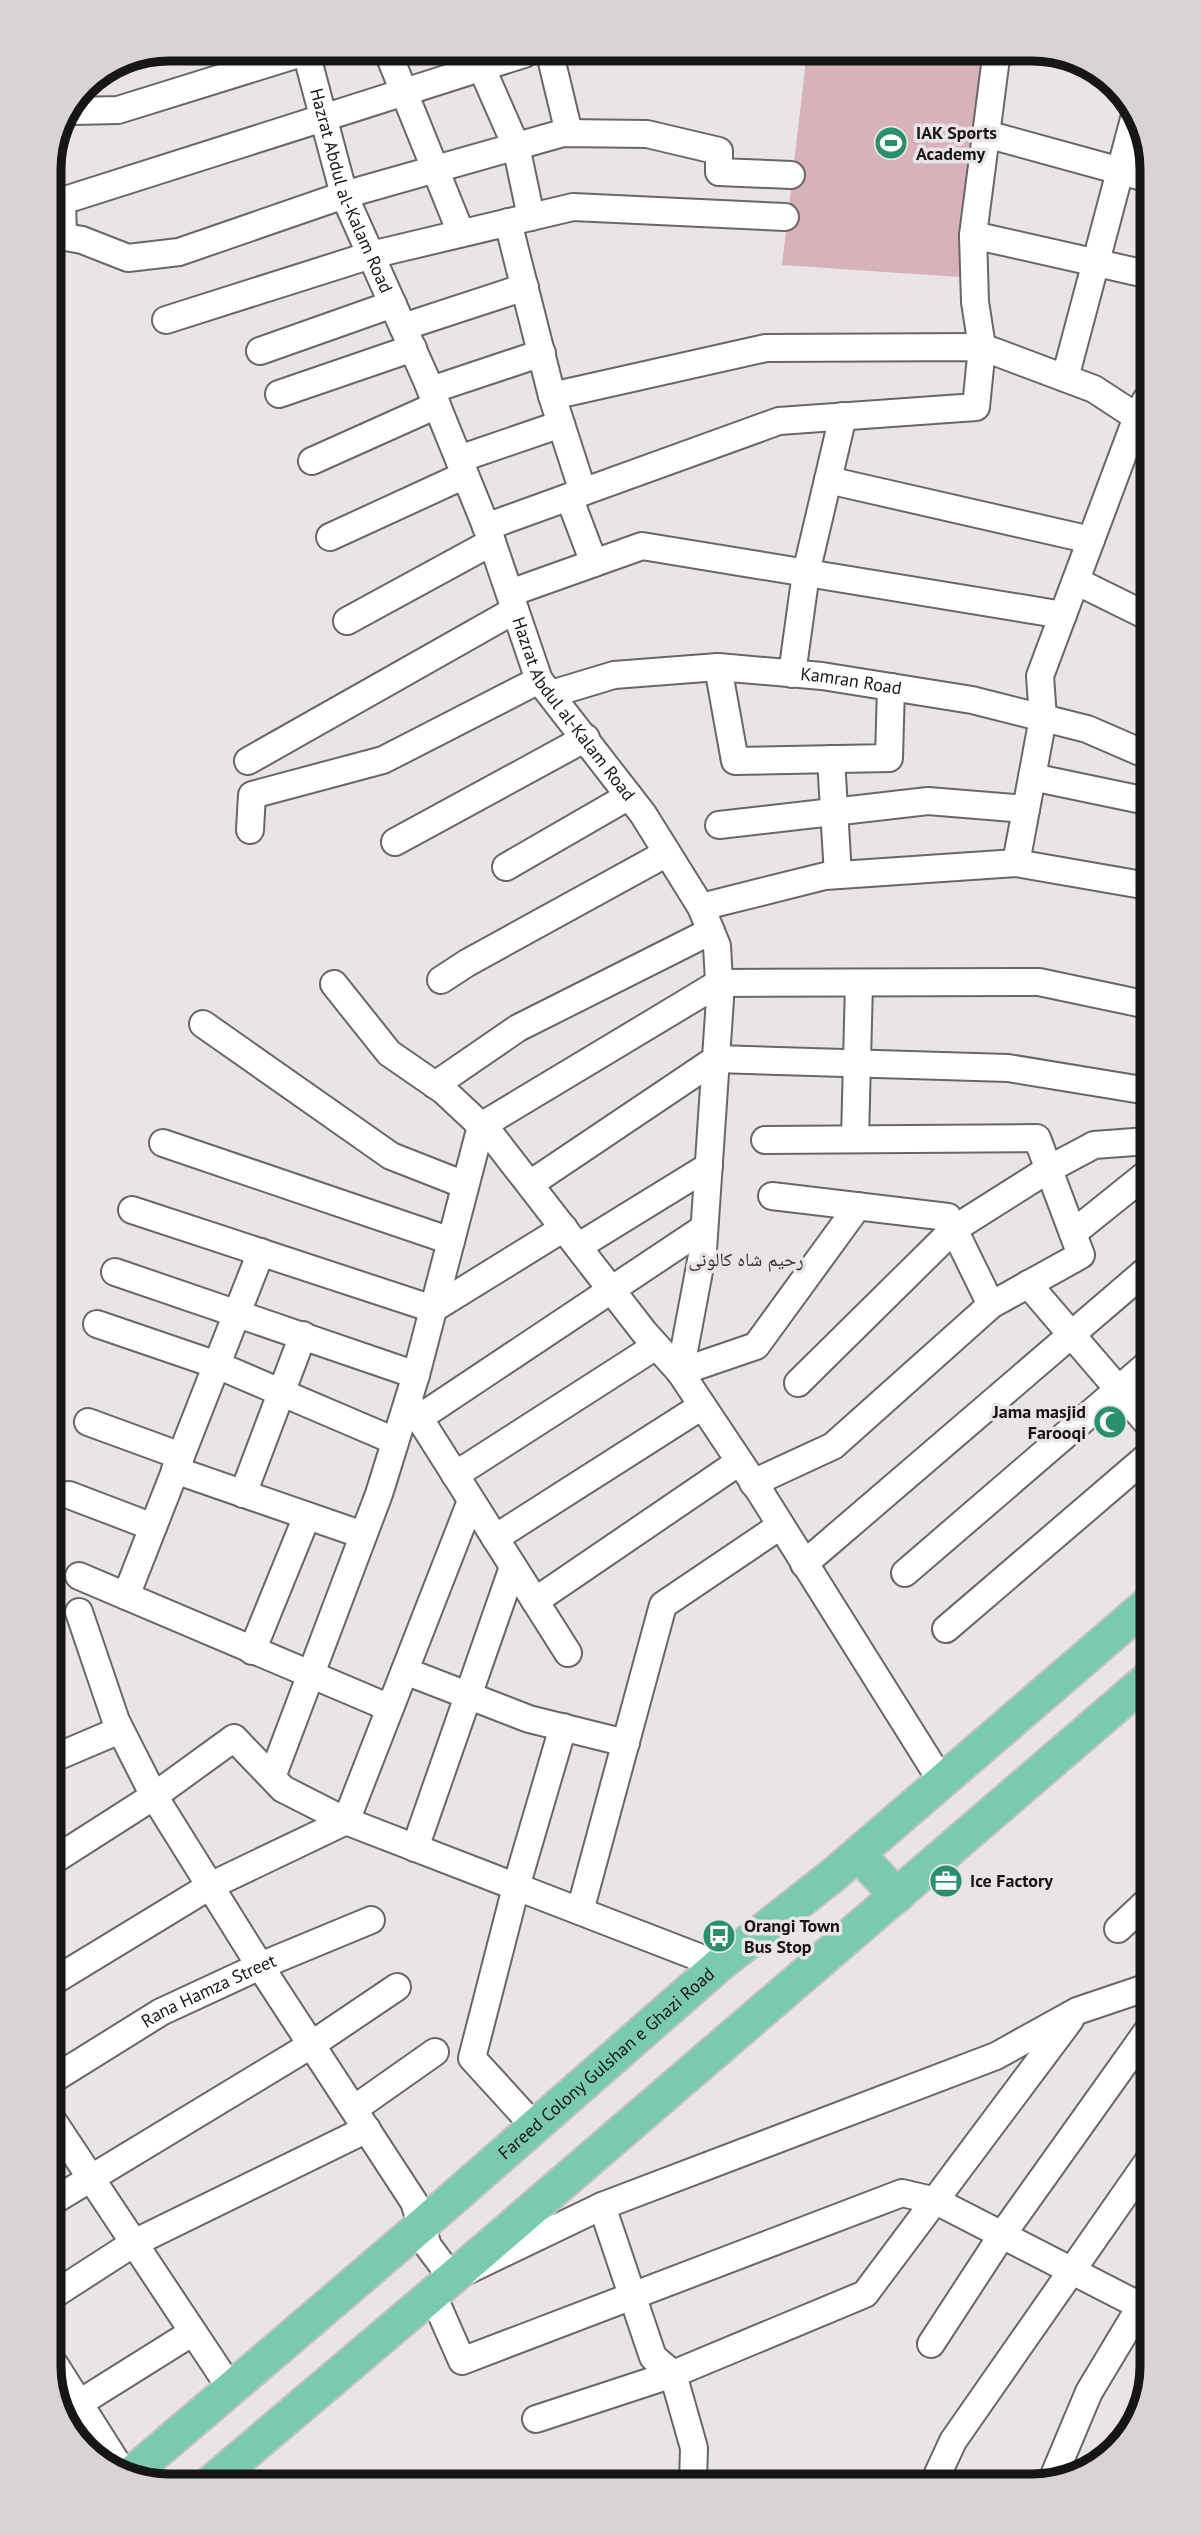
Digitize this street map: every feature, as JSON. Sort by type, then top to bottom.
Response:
[{"type":"main road","name":"Fareed Colony Gulshan e Ghazi Road","points":[[137,2469],[421,2226],[719,1965],[858,1854],[1140,1611]]},
{"type":"main road","points":[[221,2474],[1140,1686]]},
{"type":"main road","points":[[858,1854],[897,1896]]},
{"type":"street","points":[[79,111],[118,110],[276,61]]},
{"type":"street","name":"Hazrat Abdul al-Kalam Road","points":[[308,61],[344,195],[434,397],[489,534],[545,687],[629,796],[667,853],[701,907],[717,946],[719,983],[716,1059],[703,1250],[680,1372]]},
{"type":"street","points":[[391,61],[461,233]]},
{"type":"street","points":[[61,207],[62,201],[404,93],[479,61],[516,146],[525,286],[594,563]]},
{"type":"street","points":[[552,61],[569,133]]},
{"type":"street","points":[[347,621],[489,534],[576,494],[779,421],[976,407],[982,347],[975,302],[973,235],[996,61]]},
{"type":"street","points":[[1065,378],[1131,127]]},
{"type":"street","points":[[61,236],[82,240],[128,258],[179,252],[344,195],[569,133],[647,134],[719,151],[719,173],[791,175]]},
{"type":"street","points":[[986,134],[1140,176]]},
{"type":"street","points":[[166,320],[371,255],[573,207],[785,217]]},
{"type":"street","points":[[973,235],[1140,273]]},
{"type":"street","points":[[260,351],[403,326],[525,286]]},
{"type":"street","points":[[279,394],[403,326]]},
{"type":"street","points":[[552,396],[766,348],[982,347],[1094,389],[1140,412]]},
{"type":"street","points":[[312,461],[434,397],[541,353]]},
{"type":"street","points":[[792,674],[806,573],[843,416]]},
{"type":"street","points":[[1016,863],[1043,718],[1041,676],[1091,540],[1140,420]]},
{"type":"street","points":[[330,537],[462,467],[561,424]]},
{"type":"street","points":[[828,480],[1091,540]]},
{"type":"street","points":[[248,761],[513,602],[594,563],[642,545],[1063,615]]},
{"type":"street","points":[[1076,581],[1140,613]]},
{"type":"street","points":[[718,667],[735,761],[889,758],[891,687]]},
{"type":"street","name":"Kamran Road","points":[[250,830],[252,794],[383,760],[545,687],[614,675],[718,667],[891,687],[972,701],[1087,729],[1140,752]]},
{"type":"street","points":[[395,842],[586,738]]},
{"type":"street","points":[[831,759],[838,875]]},
{"type":"street","points":[[1032,777],[1140,800]]},
{"type":"street","points":[[506,867],[629,796]]},
{"type":"street","points":[[719,825],[928,800],[1026,808]]},
{"type":"street","points":[[442,980],[467,963],[667,853]]},
{"type":"street","points":[[701,907],[825,876],[1016,863],[1140,885]]},
{"type":"street","points":[[435,1085],[519,1028],[711,931]]},
{"type":"street","points":[[568,1653],[414,1410],[416,1375],[481,1126],[719,983],[1039,982],[1140,1003]]},
{"type":"street","points":[[855,1139],[859,983]]},
{"type":"street","points":[[334,984],[389,1053],[435,1085],[481,1126],[530,1184],[656,1346],[680,1372],[942,1782]]},
{"type":"street","points":[[203,1024],[391,1156],[465,1185]]},
{"type":"street","points":[[530,1184],[716,1059],[1008,1068],[1140,1090]]},
{"type":"street","points":[[535,1601],[746,1472],[834,1446],[991,1305],[1080,1255],[1037,1138],[765,1140]]},
{"type":"street","points":[[798,1383],[954,1229],[1049,1169],[1094,1145],[1140,1142]]},
{"type":"street","points":[[163,1143],[451,1241]]},
{"type":"street","points":[[132,1210],[433,1309],[709,1166]]},
{"type":"street","points":[[1073,1233],[1140,1179]]},
{"type":"street","points":[[772,1196],[948,1217],[991,1305]]},
{"type":"street","points":[[680,1372],[755,1346],[858,1206]]},
{"type":"street","points":[[272,1777],[363,1535],[395,1441],[414,1410],[612,1290],[704,1228]]},
{"type":"street","points":[[126,1596],[261,1252]]},
{"type":"street","points":[[115,1272],[416,1375]]},
{"type":"street","points":[[804,1564],[1140,1276]]},
{"type":"street","points":[[1028,1284],[1140,1415]]},
{"type":"street","points":[[97,1324],[216,1365],[395,1441]]},
{"type":"street","points":[[243,1494],[303,1335]]},
{"type":"street","points":[[455,1475],[656,1346]]},
{"type":"street","points":[[905,1573],[1140,1371]]},
{"type":"street","points":[[495,1538],[702,1406]]},
{"type":"street","points":[[88,1422],[243,1494],[363,1535]]},
{"type":"street","points":[[946,1629],[1140,1463]]},
{"type":"street","points":[[69,1495],[153,1527]]},
{"type":"street","points":[[61,1977],[210,1886],[346,1821],[471,1501]]},
{"type":"street","points":[[252,1651],[307,1516]]},
{"type":"street","points":[[580,1911],[663,1605],[780,1526]]},
{"type":"street","points":[[415,1848],[513,1567]]},
{"type":"street","points":[[79,1576],[390,1708]]},
{"type":"street","points":[[79,1612],[120,1730],[154,1796],[260,1966],[414,2202],[442,2286],[462,2361],[902,2193],[936,2201],[1071,2270],[1140,2299]]},
{"type":"street","points":[[404,1671],[529,1718],[626,1743]]},
{"type":"street","points":[[535,2127],[472,2058],[516,1887],[563,1727]]},
{"type":"street","points":[[61,1755],[120,1730]]},
{"type":"street","points":[[61,1856],[154,1796],[234,1738],[283,1789],[346,1821],[719,1965]]},
{"type":"street","points":[[1118,1929],[1140,1908]]},
{"type":"street","name":"Rana Hamza Street","points":[[61,2074],[161,2012],[260,1966],[370,1920]]},
{"type":"street","points":[[61,2196],[311,2045],[397,1987]]},
{"type":"street","points":[[442,2286],[602,2206],[996,2056],[1077,2011],[1140,1990]]},
{"type":"street","points":[[536,2419],[673,2374],[865,2294],[1077,2011]]},
{"type":"street","points":[[931,2344],[1002,2235],[1140,2041]]},
{"type":"street","points":[[61,2290],[134,2244],[360,2119],[435,2052]]},
{"type":"street","points":[[61,2133],[231,2389]]},
{"type":"street","points":[[937,2474],[953,2441],[1140,2173]]},
{"type":"street","points":[[602,2206],[653,2357],[673,2374],[694,2448],[693,2474]]},
{"type":"street","points":[[1056,2471],[1089,2392],[1140,2314]]},
{"type":"street","points":[[71,2409],[193,2332]]},
{"type":"street","points":[[65,2392],[71,2409],[109,2455]]},
{"type":"shaded area","name":"IAK Sports Academy","points":[[806,61],[996,61],[974,278],[782,265]]},
{"type":"place","name":"IAK Sports Academy","points":[[891,143]]},
{"type":"place","name":"Jama masjid Farooqi","points":[[1110,1422]]},
{"type":"place","name":"Ice Factory","points":[[946,1881]]},
{"type":"place","name":"Orangi Town Bus Stop","points":[[719,1936]]},
{"type":"district","name":"رحیم شاہ کالونی","points":[[746,1259]]}]
